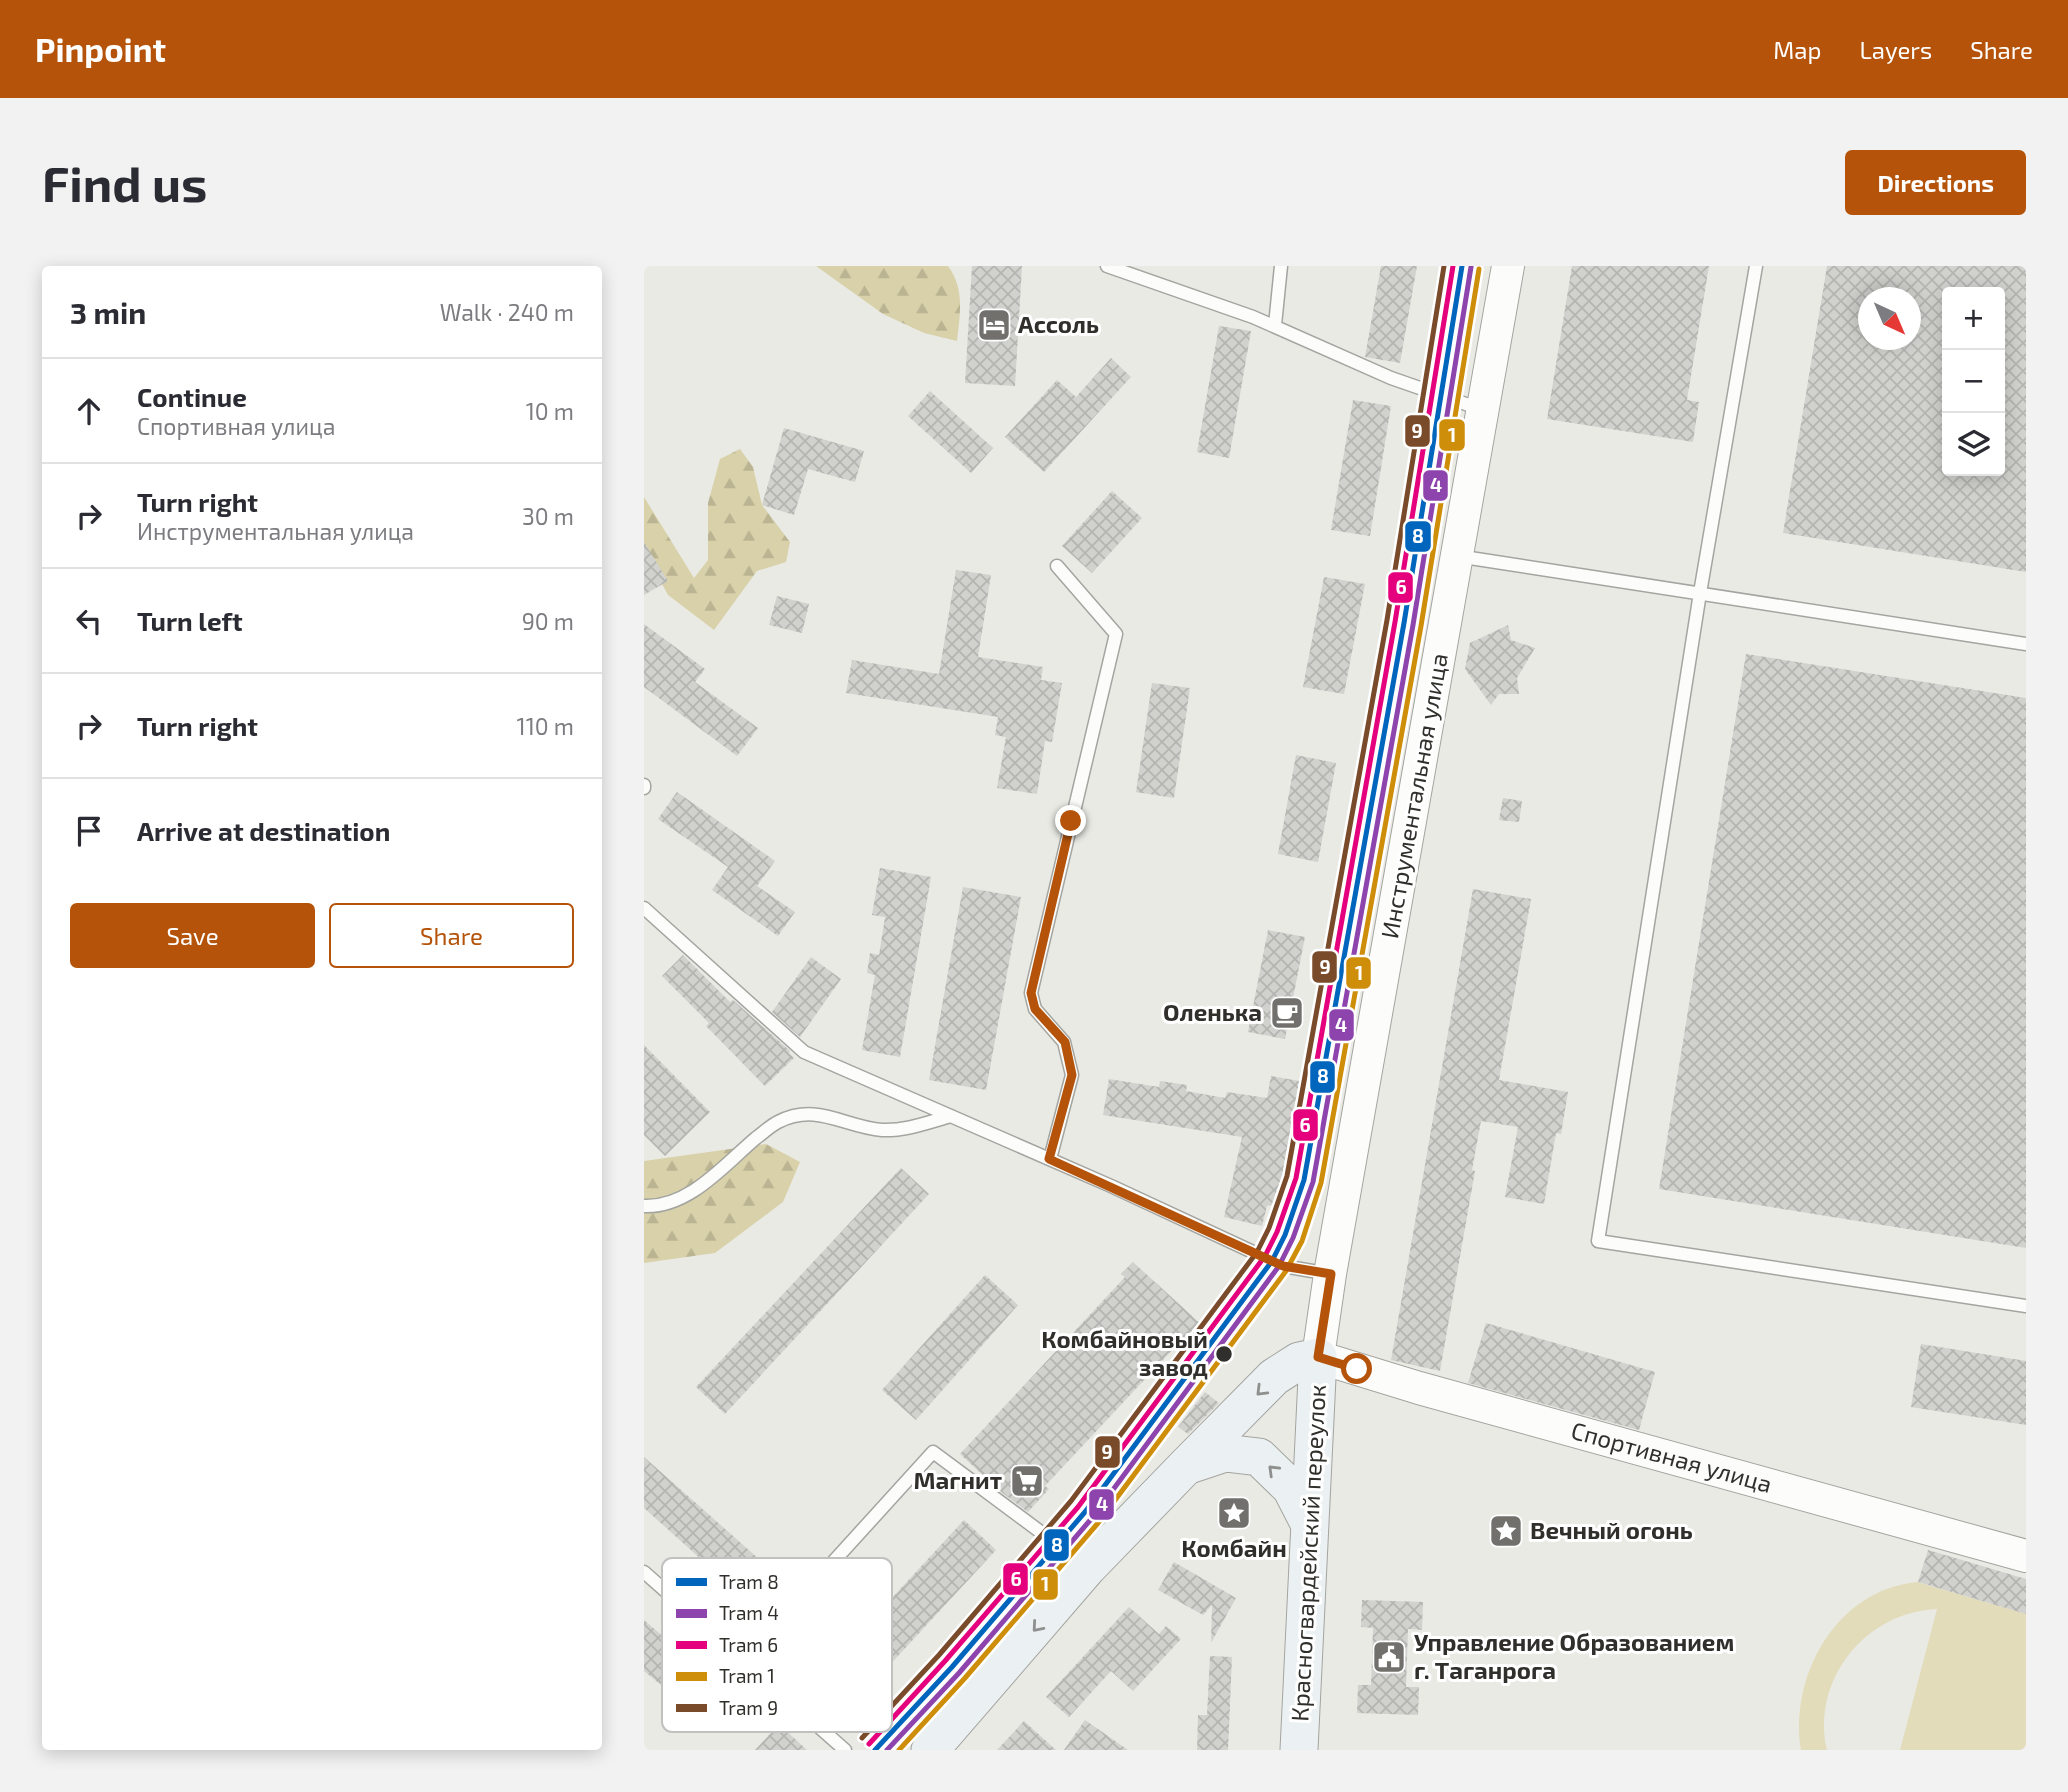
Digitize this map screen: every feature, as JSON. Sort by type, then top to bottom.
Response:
[{"type":"main road","points":[[930,1750],[1088,1567],[1186,1466],[1274,1377],[1299,1361],[1318,1357]]},
{"type":"main road","name":"Красногвардейский переулок","points":[[1299,1750],[1318,1357]]},
{"type":"main road","points":[[1186,1466],[1225,1453],[1259,1457],[1291,1488],[1311,1526]]},
{"type":"street","name":"Инструментальная улица","points":[[1318,1357],[1508,266]]},
{"type":"street","name":"Спортивная улица","points":[[1318,1357],[1419,1388],[2026,1556]]},
{"type":"lane","points":[[1107,266],[1275,325],[1391,378],[1483,410]]},
{"type":"lane","points":[[1275,325],[1281,266]]},
{"type":"lane","points":[[1756,266],[1700,593],[1598,1241],[2026,1307]]},
{"type":"lane","points":[[1457,556],[2026,644]]},
{"type":"lane","points":[[1049,1159],[1072,1075],[1065,1042],[1035,1009],[1031,993],[1116,634],[1057,566]]},
{"type":"lane","points":[[644,908],[804,1052],[1049,1159],[1283,1266],[1331,1274]]},
{"type":"lane","points":[[644,1206],[670,1204],[692,1192],[775,1123],[795,1115],[815,1113],[882,1130],[915,1126],[951,1116]]},
{"type":"lane","points":[[837,1558],[933,1452],[1088,1567]]},
{"type":"lane","points":[[644,1572],[662,1588]]},
{"type":"lane","points":[[825,1732],[845,1750]]},
{"type":"shaded area","points":[[1917,1582],[2026,1614],[2026,1750],[1900,1750],[1937,1609],[1911,1613],[1888,1622],[1867,1636],[1849,1654],[1836,1675],[1827,1698],[1824,1724],[1827,1750],[1801,1750],[1799,1722],[1803,1694],[1811,1666],[1824,1641],[1842,1619],[1863,1601],[1888,1588]]},
{"type":"green space","points":[[816,266],[948,266],[959,293],[957,341],[924,333],[883,314]]},
{"type":"green space","points":[[740,449],[753,467],[762,505],[790,542],[786,562],[757,571],[714,630],[668,595],[644,551],[644,497],[694,578],[708,560],[708,503],[720,459]]},
{"type":"green space","points":[[766,1144],[800,1162],[783,1202],[715,1253],[644,1263],[644,1161]]},
{"type":"building","name":"Ассоль","points":[[972,266],[1022,266],[1015,386],[965,383]]},
{"type":"building","points":[[1381,266],[1417,266],[1400,363],[1365,357]]},
{"type":"building","points":[[1572,266],[1709,266],[1687,400],[1699,402],[1693,442],[1547,419]]},
{"type":"building","points":[[1827,266],[2026,266],[2026,572],[1783,533]]},
{"type":"building","points":[[1219,326],[1251,331],[1229,458],[1197,452]]},
{"type":"building","points":[[1111,358],[1131,377],[1044,472],[1005,437],[1057,380],[1076,397]]},
{"type":"building","points":[[930,391],[993,448],[971,473],[908,416]]},
{"type":"building","points":[[1353,400],[1391,406],[1370,536],[1331,530]]},
{"type":"building","points":[[784,428],[864,451],[855,482],[808,469],[794,515],[762,505]]},
{"type":"building","points":[[1112,491],[1142,518],[1092,573],[1062,546]]},
{"type":"building","points":[[644,542],[668,581],[644,595]]},
{"type":"building","points":[[956,570],[991,575],[978,657],[1043,667],[1041,680],[1062,683],[1052,742],[1045,741],[1037,794],[997,788],[1006,737],[995,735],[998,717],[846,693],[852,660],[939,674]]},
{"type":"building","points":[[1324,577],[1365,584],[1344,694],[1303,687]]},
{"type":"building","points":[[777,596],[809,604],[802,633],[769,625]]},
{"type":"building","points":[[644,624],[705,669],[695,682],[758,728],[737,756],[644,687]]},
{"type":"building","points":[[1508,625],[1511,640],[1535,648],[1517,678],[1519,694],[1499,694],[1491,705],[1465,669],[1470,643]]},
{"type":"building","points":[[1746,654],[2026,698],[2026,1248],[1659,1189]]},
{"type":"building","points":[[1152,683],[1190,688],[1174,798],[1136,792]]},
{"type":"building","points":[[1296,755],[1336,763],[1318,862],[1278,854]]},
{"type":"building","points":[[677,792],[775,861],[757,886],[795,912],[778,936],[712,890],[728,867],[658,819]]},
{"type":"building","points":[[1503,798],[1522,801],[1519,822],[1499,820]]},
{"type":"building","points":[[880,868],[931,877],[900,1057],[862,1050],[875,975],[867,973],[870,953],[879,955],[885,917],[872,915]]},
{"type":"building","points":[[963,887],[1021,897],[986,1090],[929,1080]]},
{"type":"building","points":[[1473,889],[1531,899],[1499,1080],[1568,1092],[1561,1134],[1556,1133],[1544,1204],[1505,1197],[1518,1127],[1481,1121],[1472,1170],[1475,1171],[1440,1371],[1391,1360]]},
{"type":"building","points":[[1268,930],[1305,937],[1285,1039],[1248,1032]]},
{"type":"building","points":[[683,955],[730,1002],[733,1000],[790,1051],[794,1058],[765,1086],[706,1026],[709,1023],[662,976]]},
{"type":"building","points":[[811,957],[841,979],[800,1037],[772,1012]]},
{"type":"building","points":[[644,1045],[710,1112],[665,1156],[644,1135]]},
{"type":"building","points":[[1271,1076],[1305,1082],[1287,1177],[1292,1179],[1288,1198],[1280,1204],[1267,1206],[1262,1226],[1224,1217],[1242,1137],[1103,1115],[1109,1079],[1159,1087],[1160,1081],[1187,1085],[1186,1091],[1225,1098],[1227,1092],[1267,1098]]},
{"type":"building","points":[[901,1168],[929,1194],[725,1414],[696,1387]]},
{"type":"building","points":[[1133,1262],[1202,1325],[1179,1349],[1176,1346],[1045,1486],[1049,1489],[1028,1512],[1000,1491],[960,1454],[1125,1277],[1121,1274]]},
{"type":"building","points":[[985,1275],[1018,1305],[916,1420],[882,1390]]},
{"type":"building","points":[[1486,1323],[1655,1372],[1639,1430],[1468,1383]]},
{"type":"building","points":[[1921,1344],[2026,1361],[2026,1425],[1911,1407]]},
{"type":"building","points":[[1205,1392],[1219,1403],[1188,1434],[1178,1427]]},
{"type":"building","points":[[644,1457],[758,1558],[700,1558],[644,1508]]},
{"type":"building","points":[[964,1520],[996,1550],[892,1662],[892,1598]]},
{"type":"building","points":[[1928,1550],[2026,1579],[2026,1614],[1918,1582]]},
{"type":"building","points":[[1174,1562],[1236,1598],[1211,1643],[1212,1605],[1203,1615],[1158,1590]]},
{"type":"building","name":"Управление Образованием г. Таганрога","points":[[1362,1600],[1423,1602],[1422,1630],[1408,1629],[1406,1687],[1419,1687],[1418,1715],[1357,1713],[1358,1685],[1371,1685],[1373,1628],[1361,1627]]},
{"type":"building","points":[[1129,1607],[1159,1634],[1166,1626],[1181,1639],[1133,1691],[1111,1671],[1069,1717],[1046,1697]]},
{"type":"building","points":[[644,1620],[662,1635],[662,1686],[644,1671]]},
{"type":"building","points":[[1210,1656],[1232,1657],[1228,1750],[1197,1750],[1198,1715],[1207,1715]]},
{"type":"building","points":[[1085,1720],[1128,1750],[1064,1750]]},
{"type":"building","points":[[1024,1721],[1056,1750],[997,1750]]},
{"type":"building","points":[[772,1732],[788,1732],[807,1750],[755,1750]]},
{"type":"tram line","name":"9","points":[[892,1706],[1071,1501],[1257,1252],[1269,1228],[1287,1176],[1387,620],[1444,266]]},
{"type":"tram line","name":"6","points":[[892,1719],[1078,1507],[1265,1256],[1277,1232],[1296,1178],[1395,622],[1453,266]]},
{"type":"tram line","name":"8","points":[[892,1732],[952,1667],[1085,1512],[1272,1261],[1285,1235],[1304,1180],[1404,623],[1462,266]]},
{"type":"tram line","name":"4","points":[[887,1750],[959,1673],[1092,1518],[1279,1266],[1293,1238],[1313,1182],[1413,625],[1471,267]]},
{"type":"tram line","name":"1","points":[[899,1750],[965,1678],[1098,1523],[1286,1271],[1302,1241],[1321,1183],[1421,626],[1479,269]]},
{"type":"tram line","name":"9","points":[[862,1738],[868,1732]]},
{"type":"tram line","name":"6","points":[[869,1744],[880,1732]]},
{"type":"tram line","name":"8","points":[[875,1750],[892,1732]]},
{"type":"place","name":"Ассоль","points":[[994,325]]},
{"type":"place","name":"Оленька","points":[[1287,1013]]},
{"type":"place","name":"Комбайновый завод","points":[[1224,1354]]},
{"type":"place","name":"Магнит","points":[[1027,1481]]},
{"type":"place","name":"Комбайн","points":[[1234,1513]]},
{"type":"place","name":"Вечный огонь","points":[[1506,1531]]},
{"type":"place","name":"Управление Образованием г. Таганрога","points":[[1389,1657]]},
{"type":"route","points":[[1071,821],[1031,993],[1035,1009],[1065,1042],[1072,1075],[1049,1159],[1283,1266],[1331,1274],[1318,1357],[1357,1369]]}]
